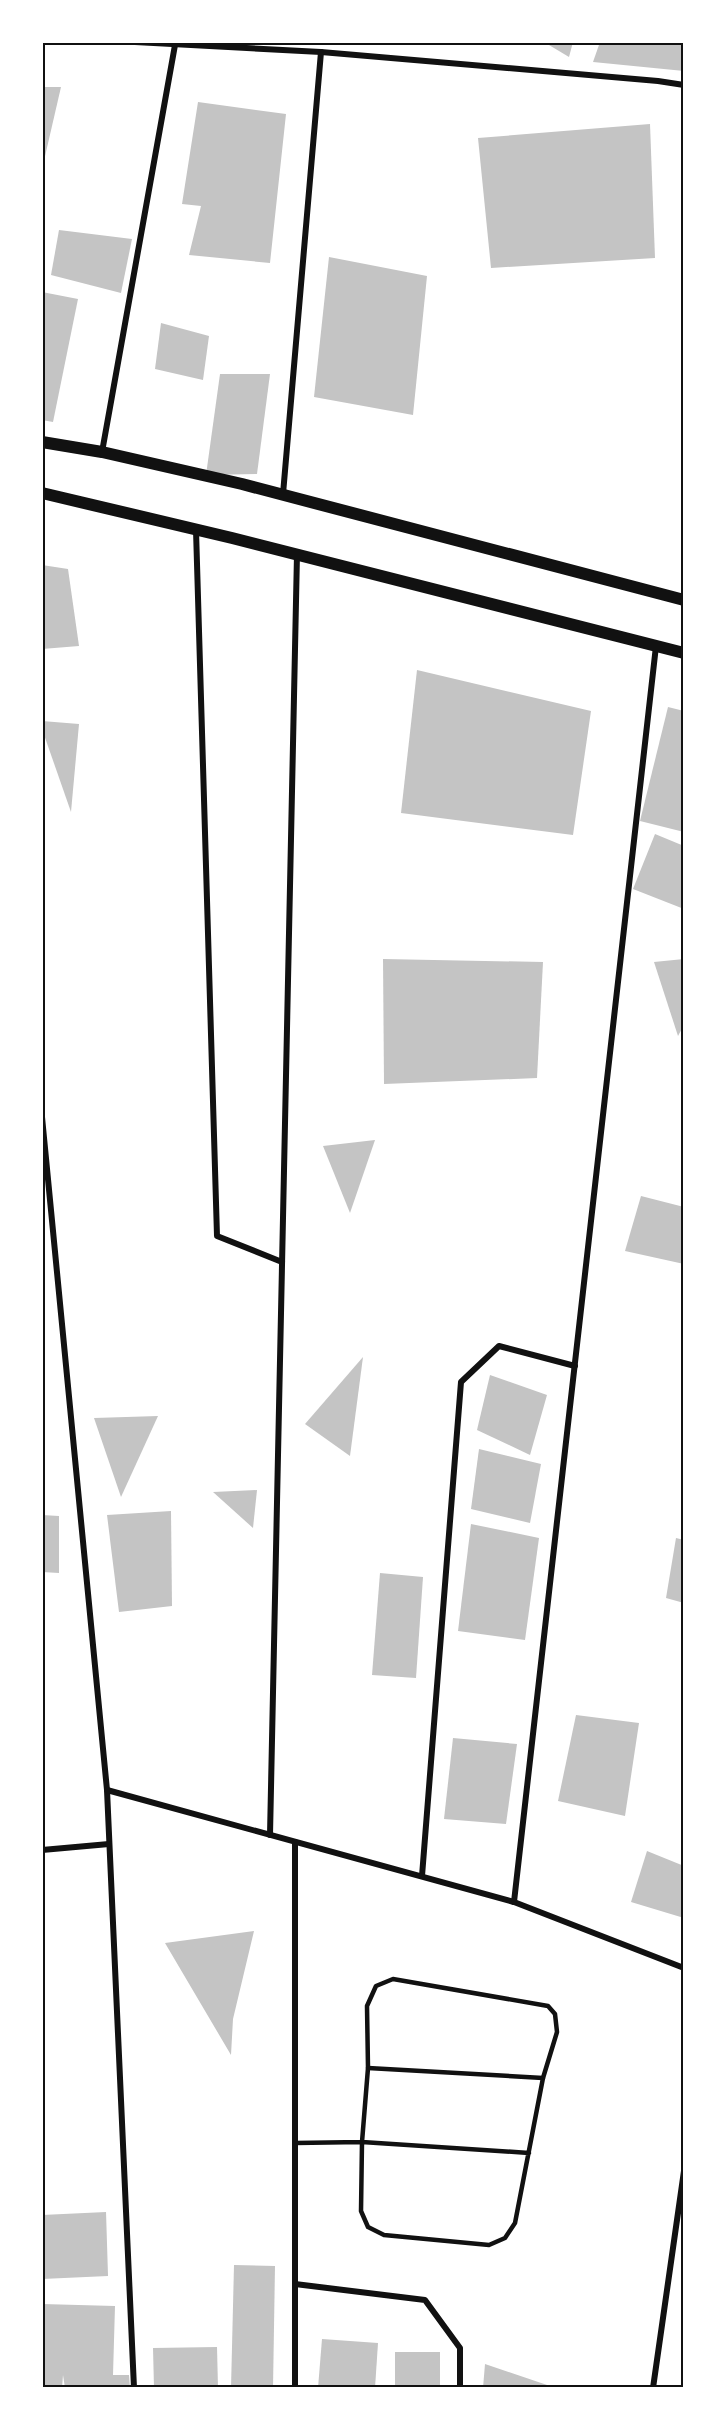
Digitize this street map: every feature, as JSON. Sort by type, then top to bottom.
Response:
[{"type":"main road","points":[[42,442],[102,452],[283,494],[684,600]]},
{"type":"main road","points":[[42,493],[297,554],[684,652]]},
{"type":"street","points":[[135,42],[321,52],[684,85]]},
{"type":"street","points":[[102,452],[175,45]]},
{"type":"street","points":[[283,494],[321,52]]},
{"type":"street","points":[[196,529],[217,1236],[282,1262]]},
{"type":"street","points":[[270,1835],[297,554]]},
{"type":"street","points":[[514,1902],[656,645]]},
{"type":"street","points":[[42,1117],[107,1790],[134,2388]]},
{"type":"street","points":[[422,1876],[461,1382],[499,1346],[575,1366]]},
{"type":"street","points":[[107,1790],[514,1902],[684,1968]]},
{"type":"street","points":[[295,1842],[295,2388]]},
{"type":"street","points":[[42,1850],[109,1844]]},
{"type":"street","points":[[653,2388],[684,2171]]},
{"type":"street","points":[[295,2284],[425,2300],[460,2348],[460,2388]]},
{"type":"lane","points":[[393,1979],[548,2006],[555,2014],[557,2032],[543,2078],[515,2223],[505,2238],[489,2245],[384,2235],[369,2227],[360,2211],[362,2142],[368,2068],[367,2006],[376,1986],[393,1979]]},
{"type":"lane","points":[[368,2068],[543,2078]]},
{"type":"lane","points":[[295,2143],[362,2142],[529,2153]]},
{"type":"building","points":[[544,42],[573,42],[569,57]]},
{"type":"building","points":[[600,42],[684,42],[684,71],[593,62]]},
{"type":"building","points":[[42,87],[61,87],[43,165],[42,165]]},
{"type":"building","points":[[198,102],[286,114],[270,263],[189,255],[201,206],[182,204]]},
{"type":"building","points":[[650,124],[655,258],[491,268],[478,138]]},
{"type":"building","points":[[59,230],[132,239],[121,293],[51,275]]},
{"type":"building","points":[[329,257],[427,276],[413,415],[314,397]]},
{"type":"building","points":[[42,292],[78,299],[53,422],[42,420]]},
{"type":"building","points":[[161,323],[209,336],[203,380],[155,369]]},
{"type":"building","points":[[220,374],[270,374],[257,474],[206,475]]},
{"type":"building","points":[[42,565],[68,569],[79,646],[42,649]]},
{"type":"building","points":[[417,670],[591,711],[573,835],[401,813]]},
{"type":"building","points":[[668,707],[684,711],[684,832],[640,821]]},
{"type":"building","points":[[42,721],[79,724],[71,812],[42,729]]},
{"type":"building","points":[[655,834],[684,846],[684,909],[633,889]]},
{"type":"building","points":[[383,959],[543,962],[537,1078],[384,1084]]},
{"type":"building","points":[[684,959],[684,1025],[678,1036],[654,962]]},
{"type":"building","points":[[375,1140],[350,1213],[323,1146]]},
{"type":"building","points":[[641,1196],[684,1207],[684,1264],[625,1251]]},
{"type":"building","points":[[363,1357],[350,1456],[305,1424]]},
{"type":"building","points":[[490,1375],[547,1395],[530,1455],[477,1430]]},
{"type":"building","points":[[158,1416],[121,1497],[94,1418]]},
{"type":"building","points":[[479,1449],[541,1464],[530,1523],[471,1509]]},
{"type":"building","points":[[257,1490],[253,1528],[213,1492]]},
{"type":"building","points":[[171,1511],[172,1606],[119,1612],[107,1515]]},
{"type":"building","points":[[42,1515],[59,1516],[59,1573],[42,1572]]},
{"type":"building","points":[[471,1524],[539,1538],[525,1640],[458,1631]]},
{"type":"building","points":[[676,1538],[684,1540],[684,1603],[666,1598]]},
{"type":"building","points":[[380,1573],[423,1577],[416,1678],[372,1675]]},
{"type":"building","points":[[576,1715],[639,1723],[625,1816],[558,1801]]},
{"type":"building","points":[[453,1738],[517,1744],[506,1824],[444,1819]]},
{"type":"building","points":[[647,1851],[684,1866],[684,1918],[631,1902]]},
{"type":"building","points":[[254,1931],[233,2019],[231,2055],[165,1943]]},
{"type":"building","points":[[106,2212],[108,2276],[42,2279],[42,2215]]},
{"type":"building","points":[[234,2265],[275,2266],[273,2388],[231,2388]]},
{"type":"building","points":[[42,2304],[115,2306],[113,2375],[129,2375],[130,2388],[65,2388],[63,2375],[62,2388],[42,2388]]},
{"type":"building","points":[[322,2339],[378,2343],[375,2388],[318,2388]]},
{"type":"building","points":[[217,2347],[218,2388],[154,2388],[153,2348]]},
{"type":"building","points":[[395,2352],[440,2352],[440,2388],[395,2388]]},
{"type":"building","points":[[485,2364],[550,2386],[550,2388],[483,2388]]}]
